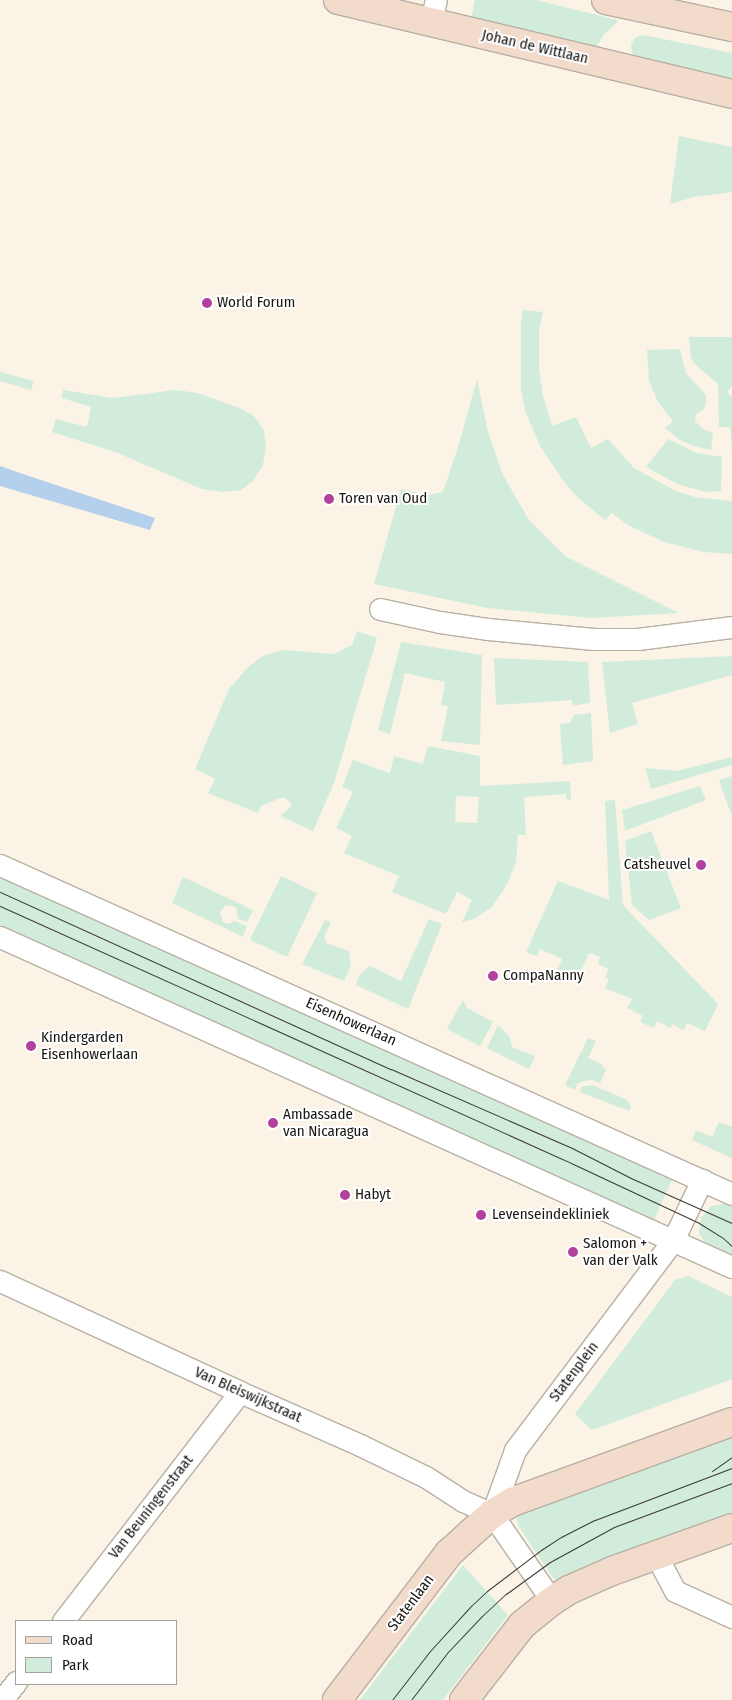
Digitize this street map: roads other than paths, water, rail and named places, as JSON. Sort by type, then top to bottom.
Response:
[{"type":"street","name":"Johan de Wittlaan","points":[[338,0],[434,11],[732,94]]},
{"type":"street","points":[[606,0],[732,27]]},
{"type":"street","points":[[380,610],[488,629],[594,639],[638,639],[732,627]]},
{"type":"street","name":"Eisenhowerlaan","points":[[0,865],[702,1180]]},
{"type":"street","points":[[0,937],[732,1267]]},
{"type":"street","points":[[702,1180],[732,1194]]},
{"type":"street","name":"Statenplein","points":[[492,1514],[515,1450],[673,1240],[702,1180]]},
{"type":"street","name":"Van Bleiswijkstraat","points":[[0,1282],[360,1445],[426,1478],[463,1501],[492,1514]]},
{"type":"street","name":"Van Beuningenstraat","points":[[64,1620],[240,1392]]},
{"type":"street","points":[[552,1600],[492,1514],[521,1499],[732,1422]]},
{"type":"street","name":"Statenlaan","points":[[337,1700],[449,1553],[492,1514]]},
{"type":"street","points":[[464,1700],[522,1625],[552,1600],[603,1574],[732,1528]]},
{"type":"street","points":[[656,1554],[676,1591],[732,1617]]},
{"type":"street","points":[[2,1700],[15,1683]]},
{"type":"water","points":[[0,466],[155,518],[150,530],[0,486]]},
{"type":"tram line","points":[[0,892],[391,1069],[574,1149],[633,1179],[732,1223]]},
{"type":"tram line","points":[[0,906],[571,1163],[699,1223],[732,1246]]},
{"type":"tram line","points":[[712,1471],[732,1457]]},
{"type":"tram line","points":[[392,1700],[430,1651],[471,1606],[487,1591],[541,1550],[561,1537],[595,1520],[732,1468]]},
{"type":"tram line","points":[[411,1700],[447,1653],[482,1616],[506,1594],[550,1562],[614,1527],[732,1483]]},
{"type":"place","name":"World Forum","points":[[207,303]]},
{"type":"place","name":"Toren van Oud","points":[[329,499]]},
{"type":"place","name":"Catsheuvel","points":[[701,865]]},
{"type":"place","name":"CompaNanny","points":[[493,976]]},
{"type":"place","name":"Kindergarden Eisenhowerlaan","points":[[31,1046]]},
{"type":"place","name":"Ambassade van Nicaragua","points":[[273,1123]]},
{"type":"place","name":"Habyt","points":[[345,1195]]},
{"type":"place","name":"Levenseindekliniek","points":[[481,1215]]},
{"type":"place","name":"Salomon + van der Valk","points":[[573,1252]]}]
